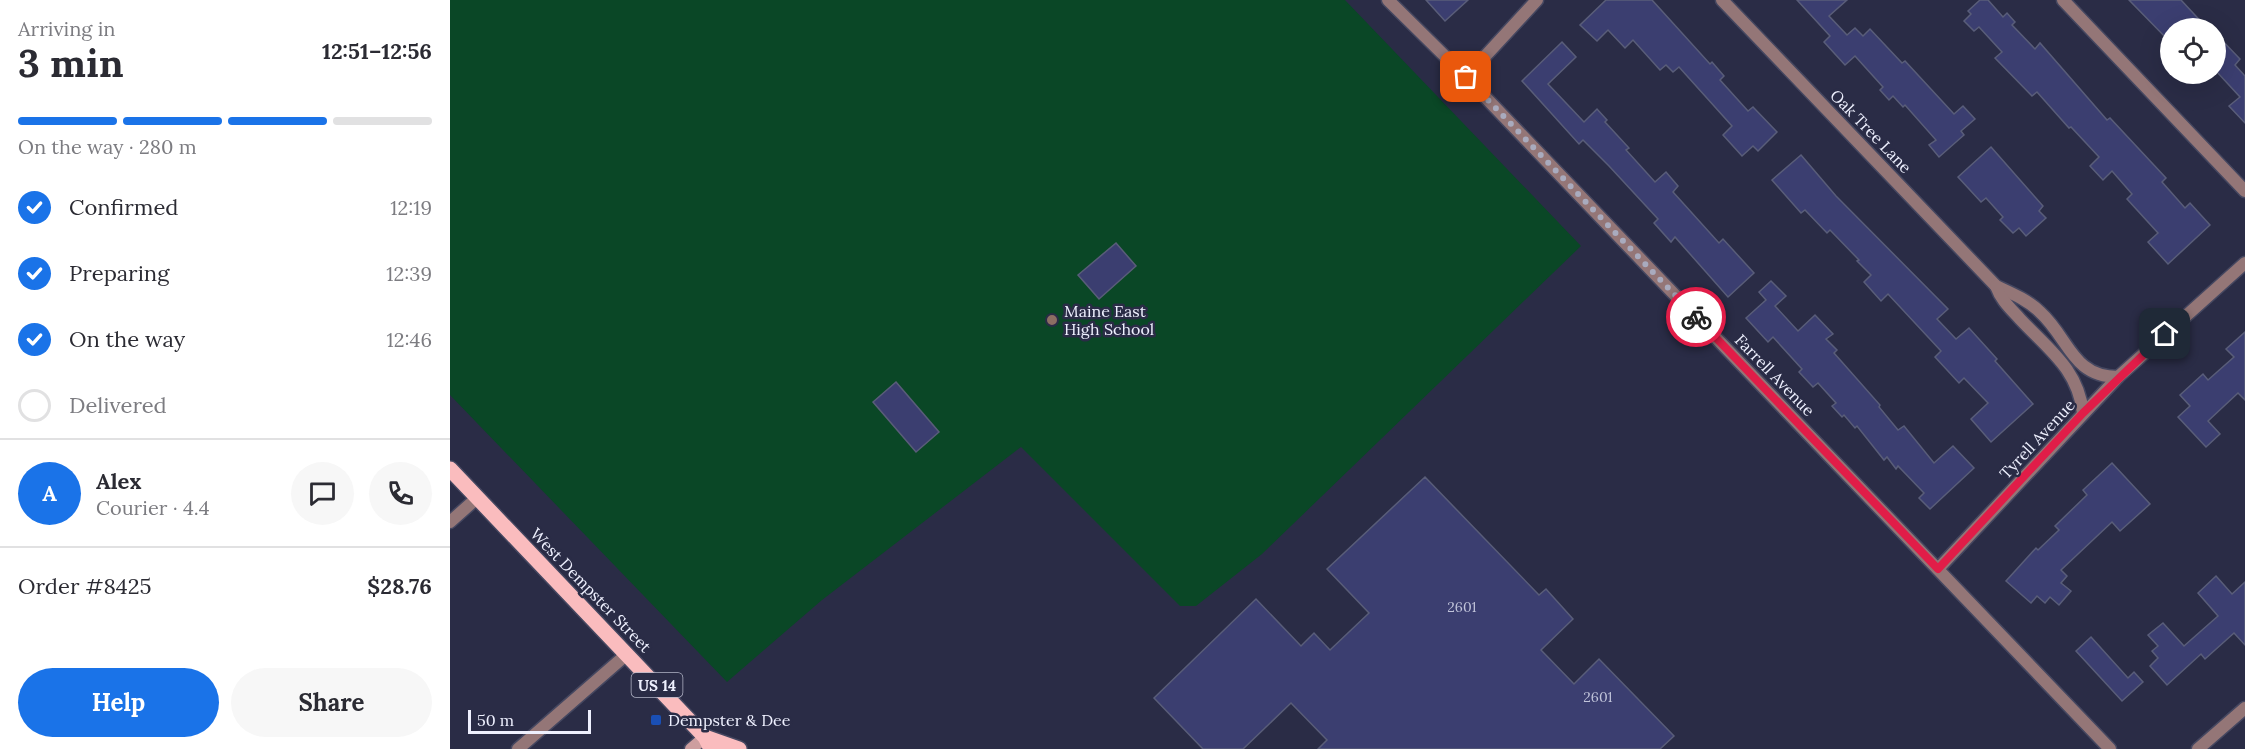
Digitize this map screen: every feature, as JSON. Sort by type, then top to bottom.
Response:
[{"type":"main road","name":"West Dempster Street","points":[[450,469],[627,654],[708,743]]},
{"type":"main road","name":"US 14","points":[[708,743],[739,749]]},
{"type":"street","name":"Farrell Avenue","points":[[1388,0],[1466,77],[2110,749]]},
{"type":"street","points":[[1466,77],[1537,0]]},
{"type":"street","name":"Oak Tree Lane","points":[[1722,0],[1996,286],[2004,302],[2070,372],[2081,396],[2083,413]]},
{"type":"street","points":[[2063,0],[2245,190]]},
{"type":"street","name":"Tyrell Avenue","points":[[1938,569],[2118,377],[2245,263]]},
{"type":"street","name":"Oak Tree Lane","points":[[1996,286],[2012,293],[2040,311],[2079,361],[2093,373],[2102,377],[2118,377]]},
{"type":"street","points":[[450,522],[477,498]]},
{"type":"street","points":[[518,749],[627,654]]},
{"type":"street","points":[[2198,749],[2245,708]]},
{"type":"street","points":[[691,749],[708,743]]},
{"type":"green space","name":"Maine East High School","points":[[450,0],[1345,0],[1581,246],[1262,554],[1196,606],[1180,606],[1021,447],[822,600],[727,682],[450,395]]},
{"type":"building","points":[[1426,0],[1468,0],[1445,21]]},
{"type":"building","points":[[1606,0],[1652,0],[1710,64],[1712,62],[1724,76],[1720,80],[1748,111],[1753,107],[1777,132],[1758,151],[1753,146],[1742,156],[1723,135],[1732,126],[1679,67],[1673,72],[1666,65],[1660,70],[1633,40],[1625,48],[1608,30],[1597,41],[1580,25]]},
{"type":"building","points":[[1797,0],[1847,0],[1829,16],[1847,35],[1855,28],[1863,36],[1870,29],[1902,63],[1905,61],[1954,114],[1963,106],[1975,119],[1961,131],[1964,135],[1939,157],[1929,145],[1936,140],[1905,105],[1903,107],[1893,96],[1889,100],[1880,90],[1883,87],[1855,56],[1845,65],[1824,42],[1830,36]]},
{"type":"building","points":[[1980,0],[1988,0],[2003,17],[2007,13],[2015,22],[2012,25],[2035,49],[2040,43],[2107,120],[2110,118],[2166,178],[2162,182],[2185,208],[2190,203],[2210,225],[2168,264],[2148,242],[2158,233],[2127,199],[2132,194],[2112,171],[2103,180],[2090,166],[2099,157],[2037,92],[2032,96],[1995,58],[2002,52],[1979,27],[1974,31],[1964,21],[1971,14],[1968,11]]},
{"type":"building","points":[[2129,0],[2181,0],[2198,18],[2160,18],[2160,32]]},
{"type":"building","points":[[1562,42],[1576,57],[1548,84],[1584,122],[1597,109],[1607,120],[1605,122],[1629,148],[1626,150],[1655,182],[1666,172],[1678,186],[1673,192],[1719,243],[1723,239],[1754,273],[1728,297],[1675,237],[1671,242],[1654,223],[1658,219],[1609,166],[1583,140],[1579,144],[1522,81]]},
{"type":"building","points":[[2226,44],[2240,59],[2235,65],[2245,76],[2245,123],[2229,106],[2240,97],[2226,82]]},
{"type":"building","points":[[1991,147],[2043,206],[2039,211],[2046,218],[2026,236],[2019,228],[2013,233],[2000,220],[2003,217],[1986,198],[1981,202],[1958,177]]},
{"type":"building","points":[[1801,155],[1836,196],[1948,309],[1937,319],[1956,339],[1969,328],[2033,404],[1991,442],[1971,419],[1988,403],[1964,378],[1959,383],[1935,357],[1941,351],[1888,294],[1881,301],[1864,282],[1871,275],[1857,261],[1859,260],[1830,230],[1827,233],[1805,210],[1801,213],[1772,180]]},
{"type":"building","points":[[1116,243],[1136,266],[1099,299],[1078,275]]},
{"type":"building","points":[[1771,281],[1786,296],[1775,306],[1798,331],[1815,315],[1833,334],[1826,339],[1837,350],[1834,353],[1880,405],[1879,407],[1898,430],[1904,426],[1934,463],[1953,446],[1974,468],[1930,509],[1919,498],[1924,493],[1898,466],[1896,469],[1887,457],[1884,460],[1857,426],[1855,428],[1832,406],[1836,403],[1818,383],[1813,387],[1799,372],[1802,369],[1773,337],[1768,342],[1746,318],[1766,300],[1759,292]]},
{"type":"building","points":[[2245,332],[2245,400],[2238,393],[2208,421],[2220,434],[2206,447],[2178,417],[2190,406],[2180,395],[2203,374],[2208,380],[2234,357],[2226,349]]},
{"type":"building","points":[[896,382],[939,432],[916,452],[873,402]]},
{"type":"building","points":[[2112,463],[2150,504],[2120,531],[2112,522],[2061,570],[2067,576],[2061,583],[2071,591],[2059,605],[2050,597],[2045,603],[2037,596],[2031,603],[2006,581],[2036,548],[2038,550],[2059,530],[2055,526],[2087,495],[2083,490]]},
{"type":"building","points":[[1425,477],[1539,595],[1546,589],[1573,619],[1541,650],[1574,684],[1599,659],[1674,736],[1660,749],[1318,749],[1327,740],[1291,703],[1243,749],[1203,749],[1154,698],[1256,599],[1301,646],[1314,633],[1330,650],[1369,613],[1327,569]]},
{"type":"building","points":[[2216,576],[2232,594],[2245,582],[2245,645],[2234,633],[2205,659],[2201,654],[2167,685],[2150,666],[2158,658],[2152,651],[2158,646],[2148,635],[2163,623],[2184,646],[2218,616],[2198,593]]},
{"type":"building","points":[[2091,637],[2128,678],[2134,672],[2143,682],[2122,701],[2076,651]]},
{"type":"way so far","points":[[1466,77],[1696,317]]},
{"type":"place","name":"Maine East High School","points":[[1052,320]]},
{"type":"place","name":"Dempster & Dee","points":[[656,720]]},
{"type":"route","points":[[1696,317],[1938,569],[2083,413],[2165,334]]}]
